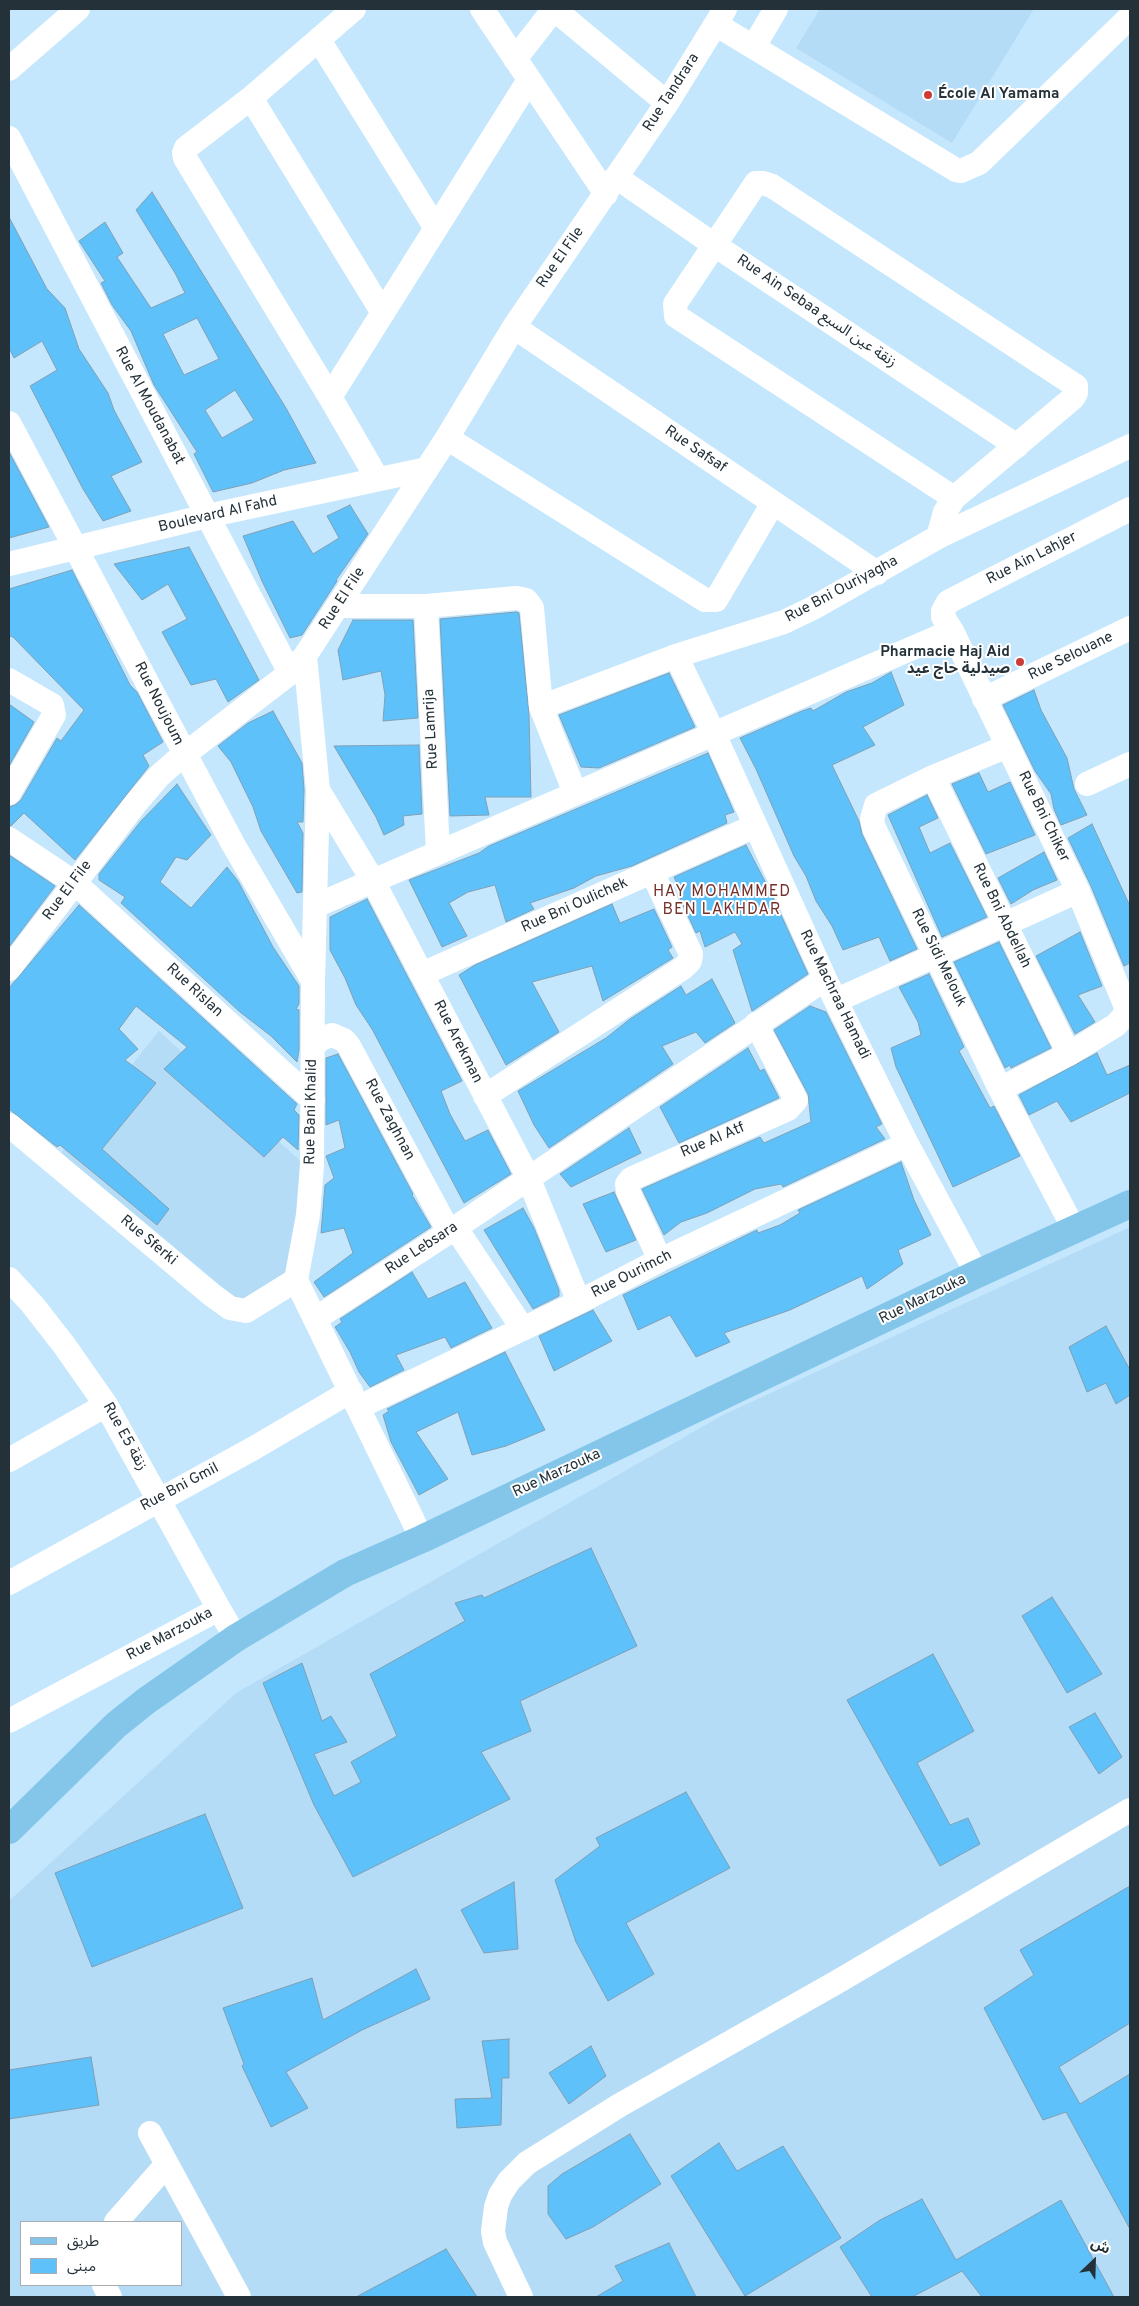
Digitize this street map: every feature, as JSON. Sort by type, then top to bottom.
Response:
[{"type":"main road","name":"Rue Marzouka","points":[[236,1638],[345,1573],[422,1539],[977,1274],[1130,1204]]},
{"type":"main road","points":[[9,1830],[116,1725],[236,1638]]},
{"type":"street","points":[[9,69],[78,9]]},
{"type":"street","points":[[354,9],[251,98],[186,148],[185,158],[377,478]]},
{"type":"street","name":"Rue Ain Sebaa زنقة عين السبع","points":[[482,9],[530,80],[611,185],[713,244],[1017,446]]},
{"type":"street","points":[[516,59],[554,9],[666,103]]},
{"type":"street","points":[[754,46],[776,9]]},
{"type":"street","points":[[721,17],[754,46],[956,170],[966,170],[979,163],[1130,17]]},
{"type":"street","name":"Rue Tandrara","points":[[611,185],[721,17]]},
{"type":"street","points":[[319,40],[435,227]]},
{"type":"street","points":[[330,397],[435,227],[530,80]]},
{"type":"street","points":[[251,98],[383,313]]},
{"type":"street","name":"Rue Al Moudanabat","points":[[9,138],[208,516],[298,665]]},
{"type":"street","points":[[938,537],[945,512],[954,498],[1073,398],[1076,393],[1076,386],[768,184],[759,182],[754,185],[713,244],[675,304],[675,312],[678,318],[954,498]]},
{"type":"street","name":"Rue El File","points":[[10,965],[136,803],[166,769],[298,665],[340,606],[447,438],[514,327],[611,185]]},
{"type":"street","name":"Rue Safsaf","points":[[514,327],[877,573]]},
{"type":"street","name":"Rue Noujoum","points":[[9,423],[233,844],[313,981]]},
{"type":"street","points":[[447,438],[705,600],[716,600],[773,503]]},
{"type":"street","name":"Rue Bni Ouriyagha","points":[[541,707],[676,656],[784,622],[877,573],[938,537],[1130,446]]},
{"type":"street","name":"Boulevard Al Fahd","points":[[9,564],[208,516],[377,478],[427,469]]},
{"type":"street","name":"Rue Ain Lahjer","points":[[948,624],[943,611],[948,602],[1130,509]]},
{"type":"street","points":[[340,606],[426,606],[517,598],[530,603],[541,707],[575,794]]},
{"type":"street","name":"Rue Lamrija","points":[[426,606],[438,853]]},
{"type":"street","points":[[315,906],[714,734],[948,624]]},
{"type":"street","name":"Rue Bni Chiker","points":[[948,624],[1078,891],[1126,1007],[1124,1016],[1116,1025],[1069,1054]]},
{"type":"street","name":"Rue Selouane","points":[[984,699],[1130,628]]},
{"type":"street","name":"Rue Machraa Hamadi","points":[[676,656],[714,734],[825,979],[907,1144],[977,1274]]},
{"type":"street","name":"Rue Bani Khalid","points":[[296,1280],[308,1214],[312,1165],[313,981],[318,790],[298,665]]},
{"type":"street","points":[[9,680],[52,705],[54,715],[9,793]]},
{"type":"street","points":[[933,777],[1008,746]]},
{"type":"street","points":[[1087,784],[1130,764]]},
{"type":"street","name":"Rue Sidi Melouk","points":[[933,777],[876,805],[872,819],[874,828],[1000,1089],[1074,1230]]},
{"type":"street","name":"Rue Bni Abdellah","points":[[933,777],[1069,1054]]},
{"type":"street","name":"Rue Arekman","points":[[318,790],[373,881],[528,1177],[579,1302]]},
{"type":"street","name":"Rue Bni Oulichek","points":[[422,974],[755,826]]},
{"type":"street","name":"Rue Rislan","points":[[9,839],[75,883],[312,1100]]},
{"type":"street","points":[[485,1096],[683,968],[690,961],[691,954],[652,872]]},
{"type":"street","points":[[836,1000],[1078,891]]},
{"type":"street","name":"Rue Lebsara","points":[[316,1319],[825,979]]},
{"type":"street","name":"Rue Al Atf","points":[[660,1260],[628,1192],[627,1184],[631,1179],[636,1175],[788,1109],[796,1100],[756,1024]]},
{"type":"street","name":"Rue Zaghnan","points":[[313,1046],[321,1039],[332,1035],[344,1040],[349,1046],[452,1229]]},
{"type":"street","points":[[1000,1089],[1069,1054]]},
{"type":"street","name":"Rue Sferki","points":[[9,1125],[230,1308],[246,1310],[296,1280]]},
{"type":"street","name":"Rue Ourimch","points":[[355,1399],[523,1329],[660,1260],[907,1144]]},
{"type":"street","points":[[452,1229],[523,1329]]},
{"type":"street","name":"Rue E5 زنقة","points":[[9,1279],[32,1304],[64,1345],[106,1405],[219,1609]]},
{"type":"street","points":[[296,1280],[422,1539]]},
{"type":"street","name":"Rue Bni Gmil","points":[[9,1583],[158,1499],[254,1448],[355,1399]]},
{"type":"street","points":[[9,1460],[106,1405]]},
{"type":"street","name":"Rue Marzouka","points":[[9,1721],[219,1609],[236,1638]]},
{"type":"street","points":[[521,2297],[495,2242],[493,2231],[500,2195],[509,2181],[527,2163],[620,2105],[837,1982],[1130,1810]]},
{"type":"street","points":[[150,2133],[239,2297]]},
{"type":"street","points":[[117,2221],[167,2164]]},
{"type":"shaded area","name":"École Al Yamama","points":[[820,9],[1034,9],[952,143],[796,48]]},
{"type":"shaded area","points":[[159,1031],[310,1170],[287,1276],[243,1304],[61,1153]]},
{"type":"shaded area","points":[[1130,1227],[1130,2297],[9,2297],[9,1901],[236,1693],[723,1415]]},
{"type":"building","points":[[152,192],[286,408],[316,463],[284,470],[252,483],[213,492],[194,454],[197,452],[154,385],[131,331],[112,305],[101,283],[105,281],[79,241],[105,222],[123,253],[117,257],[151,308],[185,293],[175,273],[136,210]],"holes":[[[197,318],[219,359],[184,375],[163,334]],[[235,390],[254,420],[222,438],[205,410]]]},
{"type":"building","points":[[9,217],[47,289],[65,308],[79,349],[108,393],[114,410],[142,462],[111,476],[131,511],[103,521],[83,489],[30,386],[57,370],[42,341],[14,358],[9,348]]},
{"type":"building","points":[[9,452],[49,527],[9,538]]},
{"type":"building","points":[[350,505],[368,534],[336,580],[302,635],[290,638],[262,581],[243,536],[293,521],[313,554],[339,538],[327,516]]},
{"type":"building","points":[[189,547],[259,680],[228,702],[216,679],[191,685],[162,632],[187,619],[168,584],[142,600],[114,564]]},
{"type":"building","points":[[72,570],[130,685],[137,692],[163,742],[143,755],[149,766],[75,860],[24,813],[11,826],[9,825],[9,807],[21,800],[57,738],[61,741],[84,710],[13,637],[9,636],[9,589]]},
{"type":"building","points":[[519,613],[529,715],[531,797],[485,797],[489,815],[450,816],[440,619]]},
{"type":"building","points":[[353,620],[413,620],[418,718],[383,721],[385,695],[381,671],[343,680],[338,650]]},
{"type":"building","points":[[891,672],[904,705],[863,727],[875,745],[832,765],[859,821],[862,834],[917,949],[890,961],[879,937],[843,950],[794,856],[756,769],[740,738],[802,711],[811,708],[813,711],[846,692],[872,683]]},
{"type":"building","points":[[669,673],[695,727],[599,768],[581,767],[559,715]]},
{"type":"building","points":[[1034,690],[1041,710],[1067,758],[1074,789],[1087,815],[1061,825],[1054,809],[1051,794],[1035,771],[1003,705]]},
{"type":"building","points":[[9,704],[34,722],[9,766]]},
{"type":"building","points":[[273,711],[302,763],[304,790],[303,822],[297,822],[303,833],[302,892],[297,893],[261,831],[253,807],[231,762],[218,746],[248,723]]},
{"type":"building","points":[[419,745],[422,814],[403,816],[404,825],[384,835],[376,817],[334,746]]},
{"type":"building","points":[[708,753],[734,812],[725,815],[727,823],[632,866],[596,876],[574,888],[530,903],[534,909],[506,922],[495,885],[468,892],[449,903],[467,936],[442,947],[409,880],[479,853],[489,846]]},
{"type":"building","points":[[979,773],[988,792],[1010,782],[1035,835],[986,854],[952,784]]},
{"type":"building","points":[[177,784],[211,835],[187,860],[176,857],[160,882],[191,908],[227,867],[238,881],[273,947],[299,986],[299,1004],[296,1009],[299,1010],[299,1050],[297,1062],[271,1036],[240,1012],[121,903],[125,897],[99,880],[99,874],[141,821]]},
{"type":"building","points":[[927,795],[938,818],[919,827],[930,853],[950,843],[987,917],[942,937],[888,815]]},
{"type":"building","points":[[1092,824],[1130,906],[1130,963],[1124,966],[1091,886],[1068,838]]},
{"type":"building","points":[[746,845],[770,891],[808,974],[752,1011],[733,950],[742,944],[735,932],[705,947],[700,931],[696,933],[680,899],[683,897],[674,877]]},
{"type":"building","points":[[1044,852],[1057,880],[1033,890],[1011,904],[998,878]]},
{"type":"building","points":[[9,855],[55,886],[9,947]]},
{"type":"building","points":[[367,899],[462,1081],[441,1091],[450,1114],[465,1141],[488,1130],[511,1174],[464,1203],[372,1029],[356,1005],[345,978],[330,950],[330,917]]},
{"type":"building","points":[[612,904],[620,923],[654,909],[672,947],[668,950],[673,958],[603,1001],[592,966],[532,982],[559,1032],[506,1065],[459,975],[475,965]]},
{"type":"building","points":[[79,905],[297,1104],[294,1110],[299,1115],[298,1150],[283,1137],[264,1157],[164,1069],[187,1047],[136,1006],[119,1029],[138,1049],[125,1060],[156,1083],[102,1149],[169,1209],[157,1225],[60,1145],[57,1147],[9,1109],[9,988]]},
{"type":"building","points":[[1080,932],[1102,986],[1078,995],[1095,1022],[1075,1034],[1036,956]]},
{"type":"building","points":[[999,942],[1051,1048],[1011,1068],[1010,1065],[1005,1068],[954,962]]},
{"type":"building","points":[[929,974],[964,1047],[959,1051],[990,1108],[994,1106],[1020,1156],[953,1187],[896,1067],[891,1048],[921,1035],[918,1022],[899,987]]},
{"type":"building","points":[[712,979],[735,1023],[705,1043],[696,1032],[662,1046],[673,1064],[549,1148],[534,1125],[518,1091],[606,1038],[630,1019],[681,986],[686,995]]},
{"type":"building","points":[[810,1006],[826,1012],[882,1124],[876,1127],[885,1139],[783,1187],[781,1184],[755,1189],[707,1213],[681,1222],[664,1235],[642,1189],[760,1137],[764,1143],[811,1122],[808,1094],[774,1030]]},
{"type":"building","points":[[748,1048],[760,1071],[764,1069],[779,1098],[679,1143],[660,1107]]},
{"type":"building","points":[[1097,1053],[1107,1075],[1130,1065],[1130,1093],[1071,1122],[1057,1101],[1029,1115],[1019,1095]]},
{"type":"building","points":[[338,1054],[412,1195],[431,1227],[324,1297],[314,1282],[353,1253],[344,1228],[321,1233],[325,1185],[334,1178],[326,1156],[345,1148],[339,1120],[326,1125],[326,1058]]},
{"type":"building","points":[[629,1128],[641,1153],[571,1187],[560,1174]]},
{"type":"building","points":[[901,1162],[914,1200],[931,1235],[898,1250],[903,1264],[867,1289],[862,1276],[790,1310],[724,1333],[730,1342],[696,1357],[670,1315],[638,1330],[623,1295],[757,1230],[758,1233],[780,1225],[800,1213],[798,1210]]},
{"type":"building","points":[[614,1192],[636,1240],[606,1252],[583,1204]]},
{"type":"building","points":[[523,1208],[534,1228],[559,1290],[559,1296],[533,1309],[484,1230]]},
{"type":"building","points":[[412,1272],[428,1299],[465,1282],[492,1328],[451,1348],[445,1337],[396,1355],[404,1370],[370,1387],[359,1372],[335,1327],[342,1322],[340,1319]]},
{"type":"building","points":[[593,1310],[612,1341],[554,1371],[539,1336]]},
{"type":"building","points":[[1106,1326],[1130,1370],[1130,1395],[1116,1404],[1106,1383],[1087,1392],[1069,1347]]},
{"type":"building","points":[[505,1352],[545,1430],[506,1446],[472,1455],[458,1412],[416,1432],[448,1479],[419,1495],[391,1442],[383,1415],[389,1411],[387,1409]]},
{"type":"building","points":[[591,1548],[637,1646],[520,1701],[531,1731],[481,1752],[510,1799],[353,1877],[314,1805],[263,1683],[302,1663],[322,1721],[331,1716],[347,1742],[314,1754],[334,1796],[361,1782],[351,1762],[397,1736],[370,1674],[465,1621],[455,1603],[482,1595],[484,1598]]},
{"type":"building","points":[[1052,1597],[1102,1674],[1067,1693],[1022,1616]]},
{"type":"building","points":[[933,1654],[974,1731],[917,1763],[950,1825],[968,1818],[980,1844],[940,1866],[847,1700]]},
{"type":"building","points":[[1095,1713],[1122,1757],[1099,1774],[1069,1727]]},
{"type":"building","points":[[686,1792],[730,1868],[626,1923],[654,1974],[608,2001],[576,1942],[555,1880],[600,1846],[596,1838]]},
{"type":"building","points":[[205,1814],[243,1908],[92,1967],[55,1873]]},
{"type":"building","points":[[514,1882],[518,1949],[484,1953],[461,1910]]},
{"type":"building","points":[[1130,1886],[1130,2023],[1059,2067],[1080,2104],[1130,2074],[1130,2229],[1066,2112],[1043,2120],[984,2008],[1034,1975],[1020,1950]]},
{"type":"building","points":[[416,1969],[430,1999],[362,2030],[286,2072],[308,2108],[271,2127],[242,2066],[244,2064],[223,2008],[312,1978],[323,2020]]},
{"type":"building","points":[[509,2039],[509,2078],[502,2078],[501,2125],[457,2128],[455,2099],[492,2098],[482,2041]]},
{"type":"building","points":[[591,2046],[606,2076],[569,2104],[549,2073]]},
{"type":"building","points":[[91,2057],[99,2105],[9,2119],[9,2070]]},
{"type":"building","points":[[630,2134],[661,2184],[593,2227],[566,2239],[548,2214],[548,2186],[562,2174]]},
{"type":"building","points":[[719,2143],[737,2171],[783,2146],[841,2238],[745,2296],[671,2176]]},
{"type":"building","points":[[922,2199],[956,2260],[1061,2200],[1114,2297],[982,2297],[962,2271],[912,2297],[872,2297],[840,2247],[880,2220]]},
{"type":"building","points":[[669,2243],[696,2297],[596,2297],[623,2281],[615,2266]]},
{"type":"building","points":[[446,2249],[477,2297],[356,2297]]},
{"type":"place","name":"École Al Yamama","points":[[928,95]]},
{"type":"place","name":"Pharmacie Haj Aid صيدلية حاج عيد","points":[[1020,662]]},
{"type":"district","name":"HAY MOHAMMED BEN LAKHDAR","points":[[722,902]]}]
